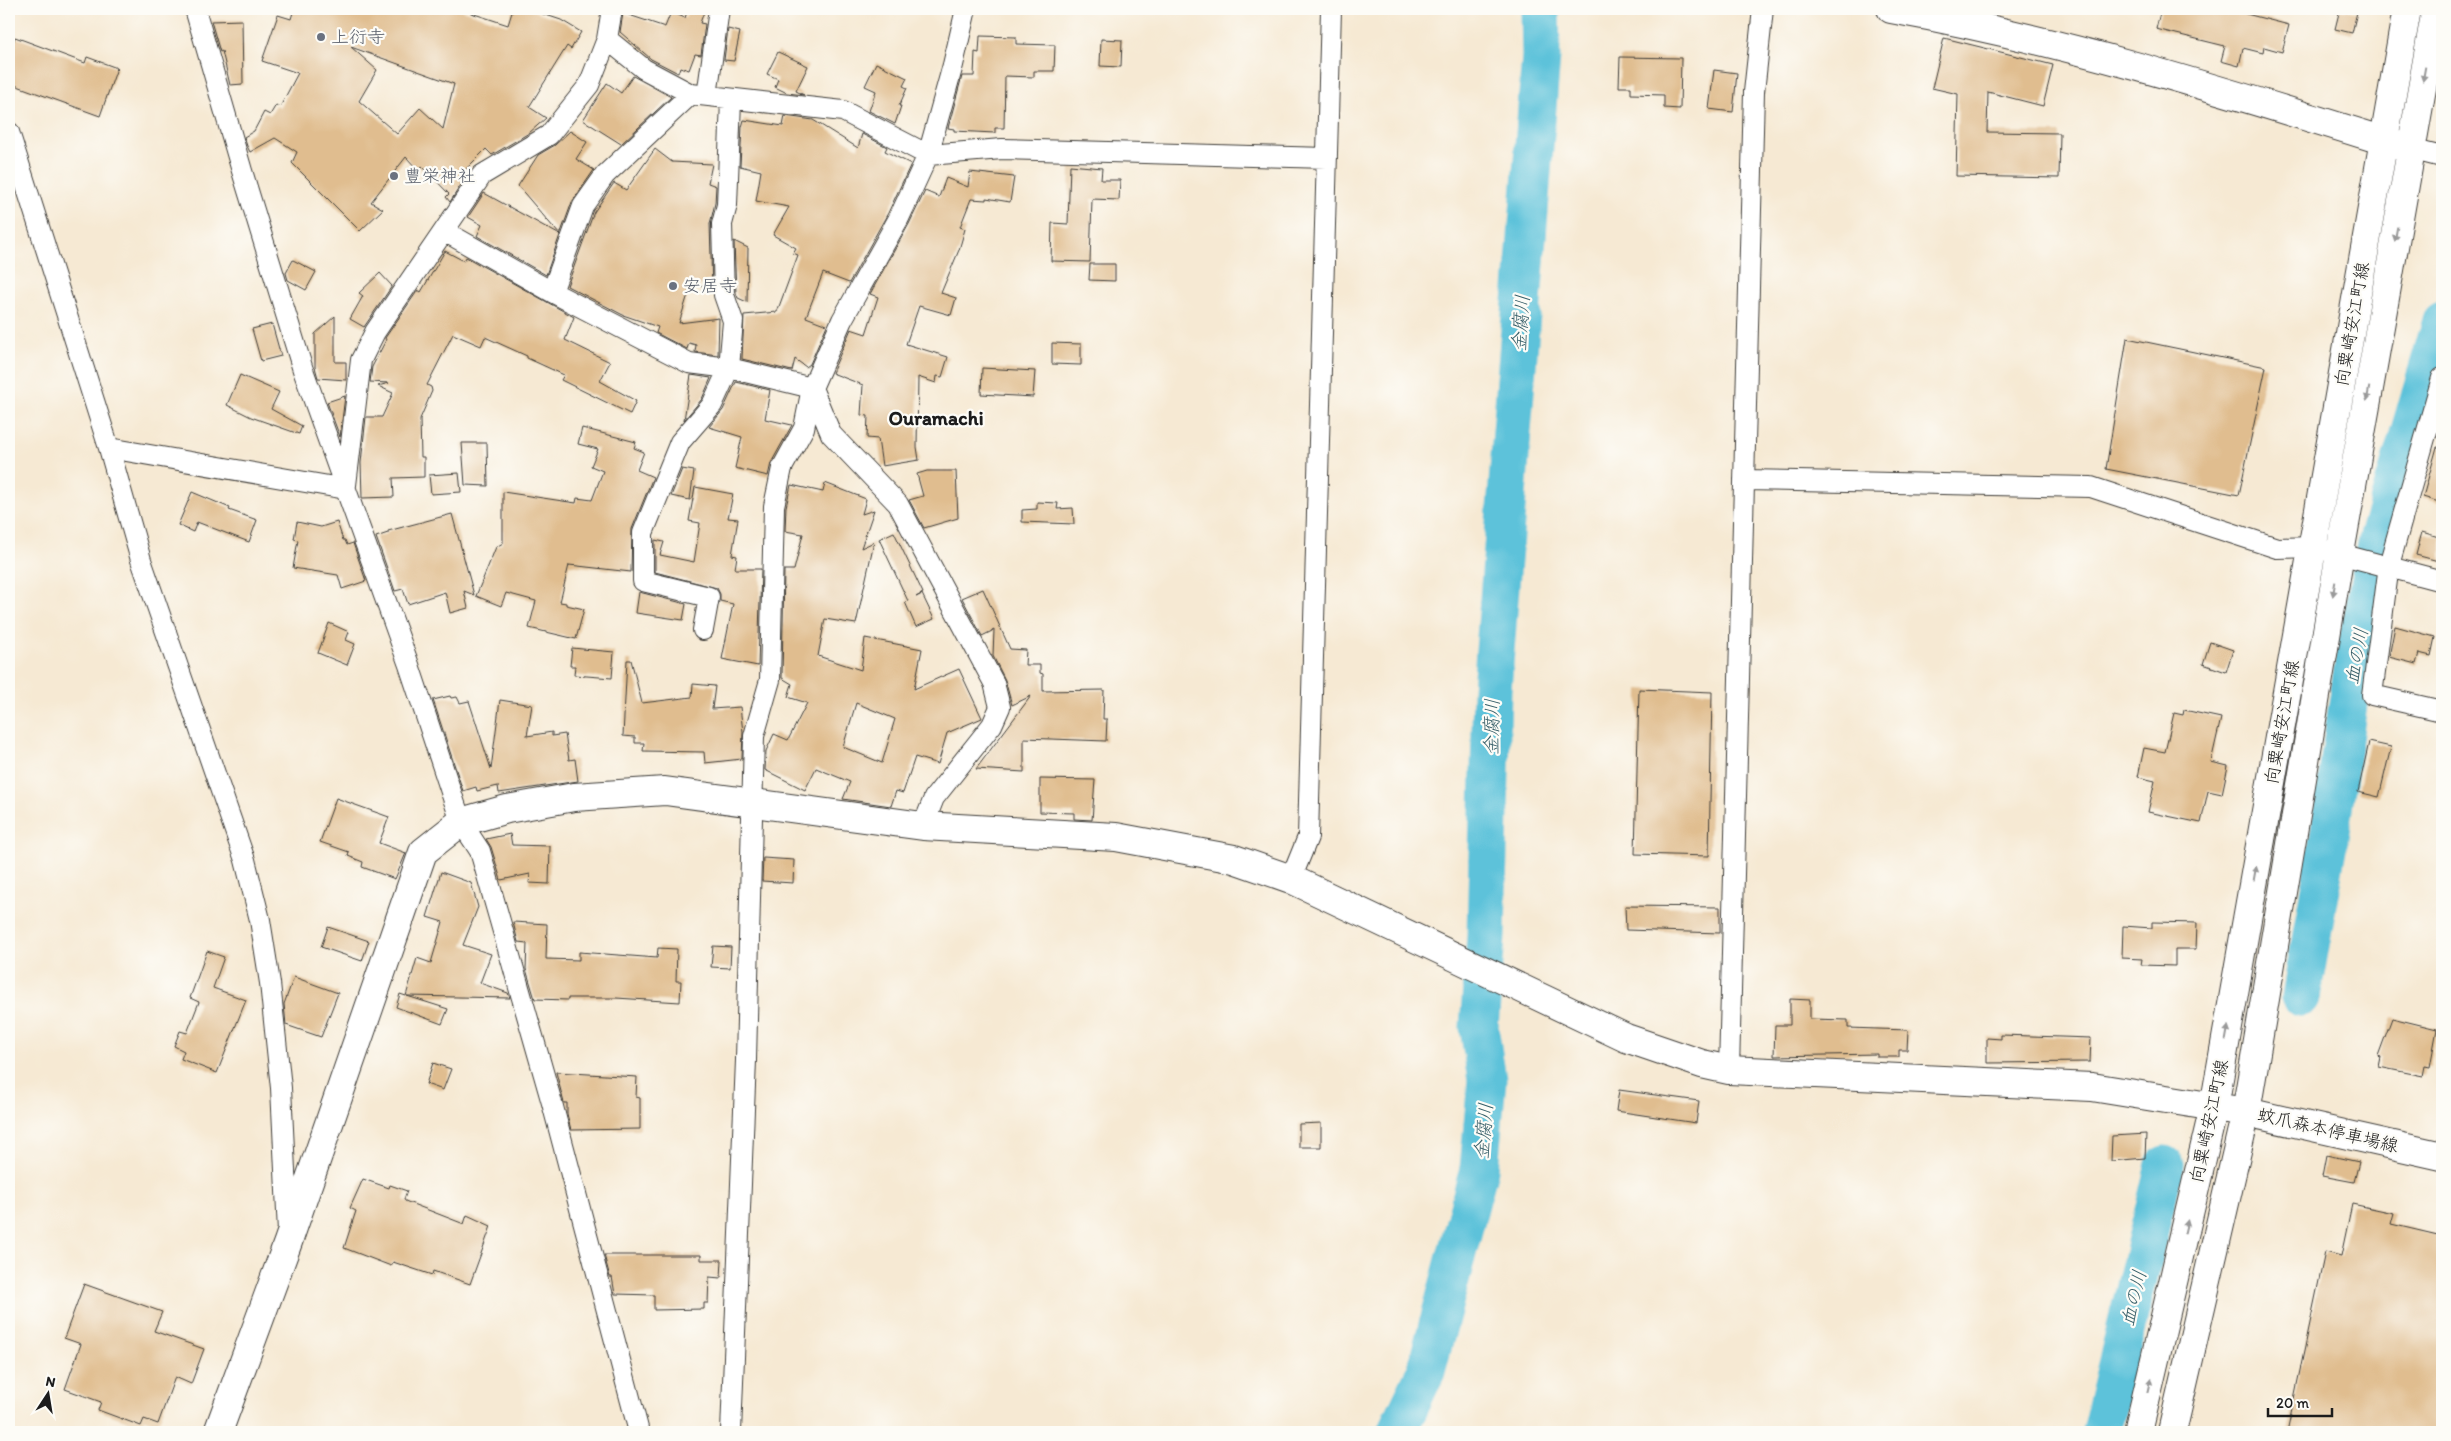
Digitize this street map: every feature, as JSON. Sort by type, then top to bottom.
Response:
[{"type":"main road","points":[[1891,9],[1936,17],[2071,49],[2410,149]]},
{"type":"main road","name":"向粟崎安江町線","points":[[2138,1432],[2214,1106],[2407,9]]},
{"type":"main road","name":"向粟崎安江町線","points":[[2172,1432],[2246,1112],[2410,149],[2436,9]]},
{"type":"main road","name":"蚊爪森本停車場線","points":[[461,822],[507,809],[574,797],[626,792],[665,791],[923,826],[1116,837],[1234,859],[1291,879],[1626,1038],[1702,1064],[1729,1070],[2092,1086],[2246,1112],[2442,1156]]},
{"type":"main road","points":[[218,1432],[288,1242],[423,852],[461,822]]},
{"type":"street","points":[[195,9],[300,360],[409,665],[461,822],[480,851],[552,1103],[639,1432]]},
{"type":"street","points":[[346,489],[361,360],[375,332],[482,176],[549,135],[589,86],[607,39],[612,9]]},
{"type":"street","points":[[552,292],[583,206],[605,176],[700,95],[719,9]]},
{"type":"street","points":[[731,1432],[746,1060],[754,736],[770,680],[774,506],[782,468],[804,428],[812,388],[842,320],[899,218],[928,155],[953,66],[966,9]]},
{"type":"street","points":[[1291,879],[1308,837],[1331,9]]},
{"type":"street","points":[[1729,1070],[1754,92],[1763,9]]},
{"type":"street","points":[[607,39],[644,69],[700,95],[843,112],[928,155],[1002,149],[1327,158]]},
{"type":"street","points":[[703,630],[709,597],[643,581],[643,533],[680,442],[712,405],[729,368],[733,321],[724,295],[722,224],[728,205],[731,100]]},
{"type":"street","points":[[9,132],[109,448],[141,560],[245,860],[260,920],[270,983],[281,1088],[288,1242]]},
{"type":"street","points":[[2410,149],[2442,157]]},
{"type":"street","points":[[444,231],[552,292],[690,363],[729,368],[812,388]]},
{"type":"street","points":[[2442,378],[2439,402],[2388,565],[2372,695],[2442,711]]},
{"type":"street","points":[[812,388],[831,434],[898,504],[994,683],[1000,707],[992,725],[934,798],[923,826]]},
{"type":"street","points":[[109,448],[346,489]]},
{"type":"street","points":[[1744,480],[2091,487],[2277,548],[2313,546],[2442,581]]},
{"type":"building","points":[[294,9],[459,9],[508,25],[513,9],[528,9],[561,20],[581,32],[571,49],[567,46],[529,107],[546,118],[529,133],[492,155],[486,149],[462,173],[466,177],[450,202],[446,197],[449,194],[422,166],[418,170],[406,157],[371,202],[383,209],[360,231],[292,163],[297,152],[275,138],[250,152],[244,137],[254,131],[264,112],[270,115],[276,105],[280,107],[298,73],[262,61],[278,15],[291,19]],"holes":[[[351,47],[454,84],[443,129],[420,108],[397,134],[359,101],[377,70]]]},
{"type":"building","points":[[688,9],[705,9],[700,23],[705,24],[701,55],[695,54],[689,70],[680,67],[678,73],[651,59],[620,32],[623,13],[665,27],[671,12],[685,18]]},
{"type":"building","points":[[2161,9],[2227,9],[2289,25],[2282,52],[2264,47],[2263,53],[2243,48],[2239,66],[2221,61],[2225,46],[2156,29]]},
{"type":"building","points":[[2340,9],[2357,12],[2352,33],[2335,29]]},
{"type":"building","points":[[242,20],[243,84],[230,85],[222,51],[220,52],[211,21]]},
{"type":"building","points":[[728,29],[740,32],[734,61],[724,60]]},
{"type":"building","points":[[980,36],[1016,37],[1016,44],[1055,45],[1054,71],[1034,71],[1034,77],[1005,76],[1004,128],[995,128],[995,133],[954,131],[954,129],[948,128],[962,76],[974,76],[975,52],[979,53]]},
{"type":"building","points":[[15,37],[85,63],[87,57],[117,68],[100,116],[9,83],[9,54]]},
{"type":"building","points":[[1944,38],[2053,65],[2043,106],[1988,92],[1987,132],[2060,133],[2059,178],[1956,176],[1958,94],[1932,88]]},
{"type":"building","points":[[1101,39],[1122,40],[1121,67],[1100,66]]},
{"type":"building","points":[[778,52],[808,66],[796,91],[804,95],[787,93],[775,87],[778,79],[767,74]]},
{"type":"building","points":[[1620,57],[1681,58],[1680,109],[1664,108],[1664,95],[1631,94],[1631,87],[1619,87]]},
{"type":"building","points":[[876,63],[907,78],[903,86],[907,88],[899,106],[901,106],[895,124],[869,111],[876,91],[865,86]]},
{"type":"building","points":[[1714,70],[1737,73],[1733,112],[1709,109]]},
{"type":"building","points":[[633,76],[671,97],[621,144],[583,120],[607,83],[621,93]]},
{"type":"building","points":[[785,116],[813,120],[858,148],[862,134],[887,147],[885,151],[911,164],[888,213],[849,283],[823,273],[806,317],[827,325],[810,364],[806,367],[795,359],[792,371],[742,359],[744,315],[777,312],[798,255],[793,253],[796,248],[773,235],[789,207],[756,201],[761,171],[740,166],[742,127],[744,120],[783,126]]},
{"type":"building","points":[[570,131],[587,142],[576,159],[594,170],[572,202],[560,235],[518,186],[538,155],[555,145]]},
{"type":"building","points":[[655,149],[672,162],[712,164],[708,183],[716,186],[715,203],[710,224],[712,289],[692,282],[679,323],[719,318],[718,355],[695,352],[696,345],[689,343],[687,349],[656,333],[658,327],[623,315],[567,286],[594,212],[614,183],[626,190]]},
{"type":"building","points":[[1070,165],[1102,168],[1101,180],[1120,180],[1119,200],[1092,199],[1090,262],[1051,261],[1052,223],[1068,224]]},
{"type":"building","points":[[970,172],[1014,177],[1010,202],[986,198],[986,200],[971,199],[960,227],[965,229],[959,250],[941,293],[956,298],[951,315],[919,306],[906,344],[948,357],[942,377],[937,376],[936,383],[918,377],[917,447],[919,460],[882,466],[878,439],[867,438],[868,416],[861,415],[863,385],[832,373],[851,329],[866,334],[878,297],[870,294],[925,191],[939,197],[946,178],[968,187]]},
{"type":"building","points":[[484,193],[560,235],[546,275],[477,236],[482,225],[468,217]]},
{"type":"building","points":[[734,241],[748,248],[747,302],[738,298],[736,293]]},
{"type":"building","points":[[445,251],[464,261],[466,257],[574,317],[565,340],[610,362],[600,381],[636,401],[630,414],[561,380],[564,375],[485,337],[481,346],[453,334],[427,385],[431,387],[432,391],[420,419],[421,457],[424,457],[424,477],[393,478],[394,497],[362,498],[361,463],[366,417],[382,417],[393,393],[378,386],[389,383],[370,382],[372,367],[386,340],[385,338],[418,290],[421,292]]},
{"type":"building","points":[[293,260],[316,272],[306,290],[288,280],[286,273]]},
{"type":"building","points":[[1090,264],[1115,264],[1115,281],[1089,280]]},
{"type":"building","points":[[380,273],[392,286],[364,327],[350,319],[363,296],[359,293]]},
{"type":"building","points":[[335,316],[335,362],[346,362],[346,380],[318,378],[315,367],[315,334]]},
{"type":"building","points":[[272,324],[281,356],[261,361],[252,329]]},
{"type":"building","points":[[2127,338],[2266,367],[2239,495],[2106,469]]},
{"type":"building","points":[[1052,343],[1081,344],[1081,365],[1052,364]]},
{"type":"building","points":[[982,368],[1035,371],[1033,397],[981,394]]},
{"type":"building","points":[[240,375],[279,392],[271,409],[302,426],[299,434],[251,417],[227,405]]},
{"type":"building","points":[[691,375],[711,378],[702,399],[684,420]]},
{"type":"building","points":[[736,382],[770,390],[765,419],[792,425],[771,463],[768,476],[735,468],[742,437],[709,427],[723,410]]},
{"type":"building","points":[[345,396],[340,437],[327,402]]},
{"type":"building","points":[[582,428],[636,442],[634,448],[644,452],[637,470],[653,477],[632,529],[631,572],[569,565],[560,602],[584,609],[576,639],[529,628],[536,601],[506,593],[501,606],[476,596],[496,547],[503,543],[503,492],[576,503],[577,498],[592,500],[603,471],[591,466],[598,449],[578,444]]},
{"type":"building","points":[[462,443],[487,443],[488,486],[465,485]]},
{"type":"building","points":[[2437,447],[2442,448],[2442,503],[2423,497]]},
{"type":"building","points":[[682,469],[694,471],[690,500],[671,496]]},
{"type":"building","points":[[927,471],[956,471],[958,518],[924,528],[909,500],[923,496],[917,474]]},
{"type":"building","points":[[459,473],[461,492],[431,494],[429,475]]},
{"type":"building","points":[[825,483],[866,499],[862,514],[874,510],[861,548],[874,542],[856,624],[825,619],[818,656],[861,670],[865,638],[922,649],[914,689],[959,669],[982,718],[947,733],[938,764],[915,757],[903,793],[896,791],[891,806],[843,799],[850,782],[816,768],[805,790],[765,770],[766,751],[774,734],[788,740],[807,703],[788,697],[792,684],[782,678],[784,570],[794,570],[803,534],[785,531],[786,507],[791,485],[823,492]],"holes":[[[856,703],[895,719],[882,763],[843,747]]]},
{"type":"building","points":[[695,487],[733,494],[728,518],[738,519],[732,555],[737,556],[735,569],[761,569],[758,666],[722,659],[733,604],[720,601],[720,594],[717,588],[655,572],[655,540],[664,542],[660,555],[694,562],[700,523],[689,521]]},
{"type":"building","points":[[192,492],[230,508],[229,510],[257,520],[249,542],[197,522],[193,532],[178,525]]},
{"type":"building","points":[[1037,502],[1058,503],[1057,509],[1073,508],[1074,524],[1022,522],[1022,510],[1037,509]]},
{"type":"building","points":[[452,514],[474,595],[464,591],[468,608],[450,613],[445,592],[408,604],[403,589],[395,591],[376,537],[388,533],[388,531]]},
{"type":"building","points":[[297,522],[321,527],[337,522],[343,540],[345,540],[347,545],[353,543],[366,581],[342,589],[338,575],[293,568],[298,540],[294,539]]},
{"type":"building","points":[[894,532],[923,593],[916,597],[922,594],[934,619],[916,627],[905,602],[908,601],[879,539]]},
{"type":"building","points":[[2422,532],[2442,538],[2442,562],[2416,555]]},
{"type":"building","points":[[983,589],[1010,649],[1026,650],[1025,665],[1040,665],[1040,673],[1043,674],[1043,691],[1104,690],[1103,719],[1107,719],[1106,741],[1024,738],[1024,772],[976,769],[1031,696],[1012,705],[1005,680],[993,656],[994,630],[982,636],[962,598]]},
{"type":"building","points":[[639,592],[686,604],[683,620],[636,613]]},
{"type":"building","points":[[329,623],[349,632],[346,640],[355,644],[347,665],[318,653]]},
{"type":"building","points":[[2395,626],[2435,637],[2431,656],[2419,653],[2416,664],[2389,657]]},
{"type":"building","points":[[2210,642],[2233,650],[2226,672],[2203,664]]},
{"type":"building","points":[[572,648],[614,652],[612,678],[574,675],[575,666],[570,666]]},
{"type":"building","points":[[627,660],[631,660],[642,703],[692,697],[693,684],[715,686],[712,709],[740,707],[743,732],[742,759],[705,763],[704,752],[643,751],[644,743],[635,743],[635,737],[623,736]]},
{"type":"building","points":[[1639,689],[1712,692],[1709,856],[1635,854]]},
{"type":"building","points":[[450,696],[451,698],[457,697],[460,703],[469,701],[491,769],[500,700],[532,705],[527,736],[552,732],[552,736],[565,734],[569,760],[575,759],[578,781],[499,793],[498,786],[477,791],[476,787],[463,791],[433,700]]},
{"type":"building","points":[[2184,710],[2221,718],[2211,762],[2228,766],[2222,794],[2208,791],[2201,823],[2148,812],[2155,781],[2138,777],[2144,748],[2165,752],[2174,713],[2183,715]]},
{"type":"building","points":[[2369,742],[2391,747],[2379,797],[2358,792]]},
{"type":"building","points":[[1040,779],[1095,780],[1092,820],[1074,819],[1074,813],[1040,812]]},
{"type":"building","points":[[336,798],[389,817],[379,843],[406,853],[395,879],[362,867],[363,862],[348,856],[349,852],[320,842]]},
{"type":"building","points":[[510,834],[512,845],[550,846],[549,884],[529,883],[530,874],[501,880],[491,847],[486,839]]},
{"type":"building","points":[[763,858],[794,860],[793,883],[762,881]]},
{"type":"building","points":[[441,872],[471,883],[478,907],[463,945],[491,954],[480,983],[508,993],[510,998],[407,996],[448,1009],[442,1024],[396,1007],[400,994],[406,996],[417,958],[431,963],[443,922],[427,917]]},
{"type":"building","points":[[1625,906],[1720,907],[1720,933],[1626,930]]},
{"type":"building","points":[[513,922],[547,924],[546,959],[579,960],[579,952],[657,958],[658,948],[677,949],[676,981],[681,981],[680,1002],[616,998],[535,999],[526,969],[527,943],[518,942]]},
{"type":"building","points":[[2152,922],[2197,923],[2196,949],[2175,949],[2175,966],[2141,965],[2142,959],[2122,958],[2123,926],[2152,928]]},
{"type":"building","points":[[328,927],[369,941],[362,961],[321,947]]},
{"type":"building","points":[[713,946],[731,947],[730,968],[711,967]]},
{"type":"building","points":[[207,951],[224,957],[213,988],[246,1000],[217,1073],[181,1059],[184,1051],[174,1046],[180,1031],[187,1033],[199,1002],[190,998]]},
{"type":"building","points":[[294,977],[338,993],[321,1037],[286,1025],[284,1004]]},
{"type":"building","points":[[1790,999],[1810,1000],[1810,1019],[1848,1020],[1848,1028],[1908,1030],[1907,1050],[1899,1050],[1899,1057],[1877,1057],[1877,1054],[1774,1056],[1775,1025],[1790,1025]]},
{"type":"building","points":[[2392,1018],[2437,1029],[2430,1067],[2425,1066],[2423,1076],[2379,1067],[2381,1057],[2378,1056]]},
{"type":"building","points":[[2001,1035],[2091,1038],[2090,1062],[1987,1063],[1987,1038],[2001,1039]]},
{"type":"building","points":[[433,1063],[451,1069],[443,1090],[426,1084]]},
{"type":"building","points":[[556,1072],[637,1077],[636,1097],[640,1098],[640,1129],[571,1130],[567,1114],[567,1103],[564,1103]]},
{"type":"building","points":[[1619,1090],[1699,1101],[1696,1123],[1616,1111]]},
{"type":"building","points":[[1321,1123],[1321,1147],[1299,1147],[1299,1124]]},
{"type":"building","points":[[2146,1134],[2145,1158],[2111,1161],[2112,1136]]},
{"type":"building","points":[[2326,1155],[2359,1162],[2354,1182],[2322,1176]]},
{"type":"building","points":[[363,1179],[389,1188],[390,1185],[407,1191],[405,1201],[464,1224],[467,1215],[491,1226],[470,1284],[433,1271],[432,1275],[393,1262],[391,1266],[344,1248],[356,1211],[350,1208]]},
{"type":"building","points":[[2352,1204],[2394,1213],[2391,1224],[2442,1236],[2442,1432],[2287,1432],[2325,1252],[2341,1256]]},
{"type":"building","points":[[604,1255],[701,1255],[701,1260],[722,1260],[721,1278],[709,1277],[708,1303],[704,1303],[704,1309],[654,1310],[654,1295],[615,1294],[612,1277],[610,1277]]},
{"type":"building","points":[[84,1284],[162,1312],[154,1331],[204,1349],[191,1384],[175,1377],[158,1424],[144,1419],[141,1426],[98,1410],[101,1402],[65,1389],[81,1344],[64,1338]]},
{"type":"waterway","name":"金腐川","points":[[1397,1432],[1426,1371],[1479,1169],[1487,1080],[1479,1027],[1486,936],[1492,690],[1541,56],[1540,9]]},
{"type":"waterway","name":"血の川","points":[[2301,997],[2329,837],[2355,655],[2377,544],[2442,321]]},
{"type":"waterway","name":"血の川","points":[[2101,1432],[2165,1165]]},
{"type":"place","name":"上衍寺","points":[[321,37]]},
{"type":"place","name":"豊栄神社","points":[[394,176]]},
{"type":"place","name":"安居寺","points":[[673,286]]},
{"type":"district","name":"Ouramachi","points":[[936,418]]}]
